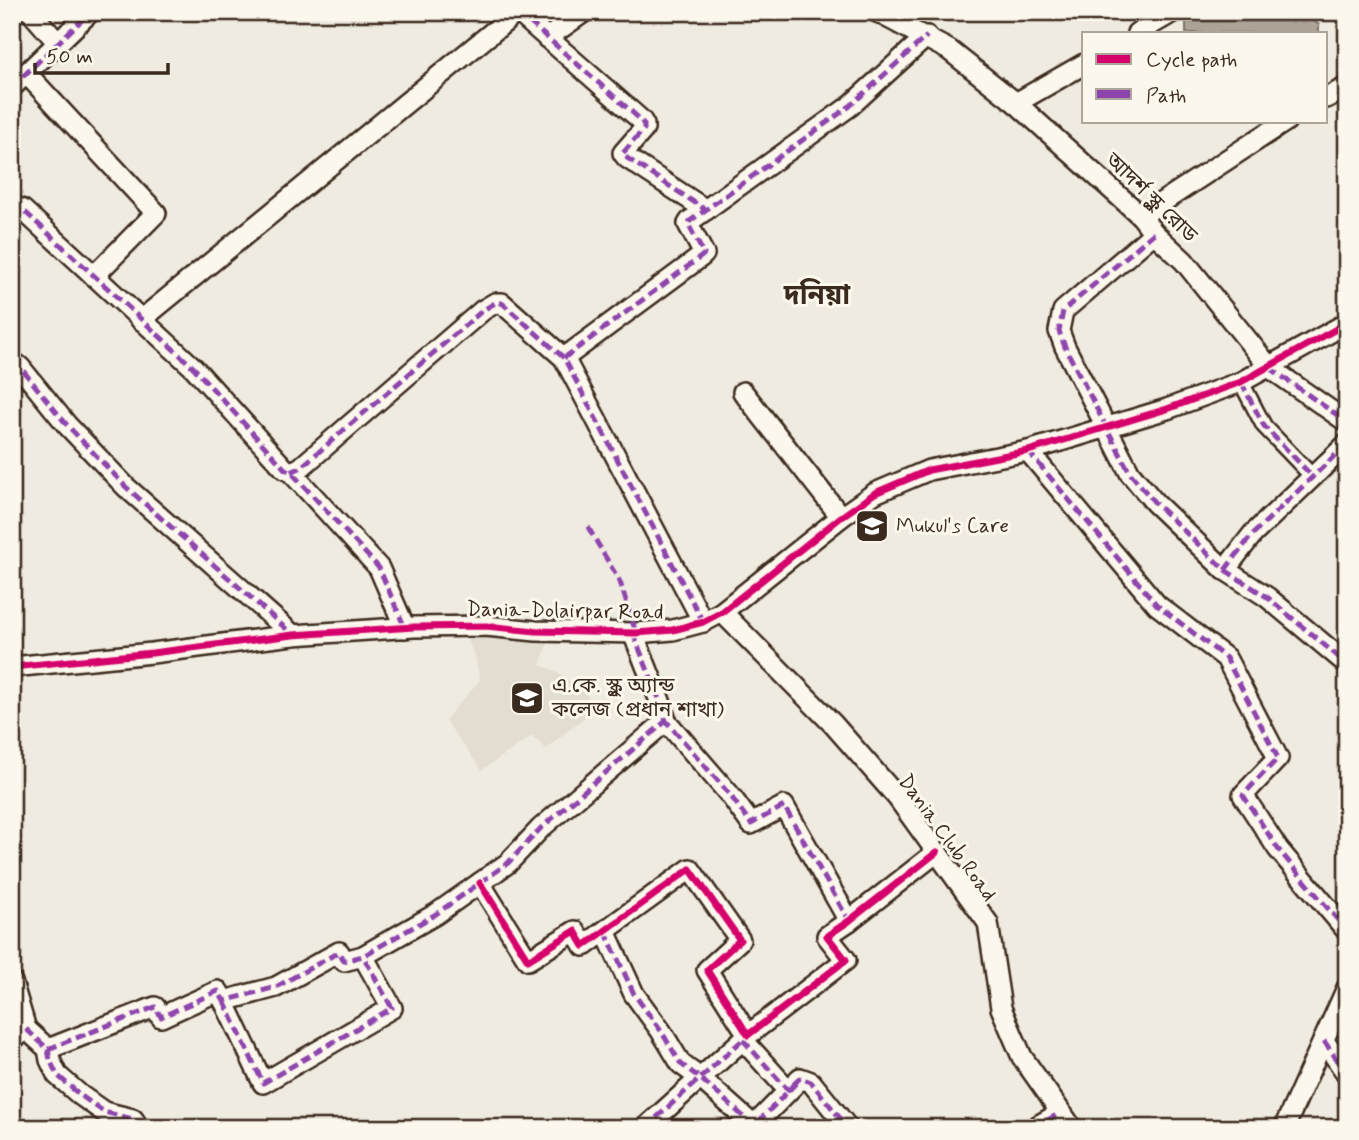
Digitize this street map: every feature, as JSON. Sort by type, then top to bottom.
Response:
[{"type":"street","points":[[31,12],[57,42]]},
{"type":"street","points":[[90,12],[19,80],[156,213],[94,276]]},
{"type":"street","points":[[141,320],[518,12],[644,125],[643,130],[625,149],[623,153],[627,158],[706,210]]},
{"type":"street","points":[[547,38],[584,12]]},
{"type":"street","name":"আদর্শ স্কুল রোড","points":[[877,12],[927,36],[949,50],[1016,103],[1141,216],[1154,233],[1184,261],[1270,368],[1347,422]]},
{"type":"street","points":[[1139,32],[1173,12]]},
{"type":"street","points":[[564,358],[704,254],[688,223],[850,106],[927,36]]},
{"type":"street","points":[[1016,103],[1082,65]]},
{"type":"street","points":[[1328,97],[1347,87]]},
{"type":"street","points":[[1141,216],[1284,122]]},
{"type":"street","points":[[14,209],[23,210],[194,368],[379,568],[405,628]]},
{"type":"street","points":[[1154,233],[1063,311],[1059,331],[1065,347],[1130,473],[1155,503],[1226,570],[1267,597],[1347,664]]},
{"type":"street","points":[[291,472],[300,468],[483,310],[495,303],[502,303],[564,358],[703,622]]},
{"type":"street","name":"Dania-Dolairpar Road","points":[[12,667],[293,635],[405,628],[486,626],[537,631],[633,633],[673,630],[703,622],[723,612],[875,493],[929,470],[1028,451],[1167,409],[1241,382],[1347,323]]},
{"type":"street","points":[[12,361],[20,367],[67,425],[126,487],[293,635]]},
{"type":"street","points":[[1241,382],[1264,426],[1313,477]]},
{"type":"street","points":[[743,392],[841,517]]},
{"type":"street","points":[[1226,570],[1252,535],[1347,444]]},
{"type":"street","points":[[1028,451],[1157,605],[1226,658],[1278,758],[1243,795],[1278,849],[1347,930]]},
{"type":"street","name":"Dania Club Road","points":[[723,612],[833,724],[897,797],[988,923],[1001,1008],[1022,1056],[1066,1120]]},
{"type":"street","points":[[633,633],[666,721],[751,824],[784,806],[849,921]]},
{"type":"street","points":[[224,1002],[276,987],[339,952],[344,961],[363,956],[436,915],[508,863],[541,828],[666,721]]},
{"type":"street","points":[[645,1128],[745,1037],[846,960],[827,936],[937,852]]},
{"type":"street","points":[[480,883],[528,960],[575,931],[584,946],[690,869],[740,940],[707,970],[745,1037],[788,1090],[799,1080]]},
{"type":"street","points":[[605,931],[634,994],[681,1064],[755,1127],[799,1080]]},
{"type":"street","points":[[12,982],[19,1035],[48,1049],[155,1007],[161,1017],[218,990],[263,1083],[391,1008],[363,956]]},
{"type":"street","points":[[1284,1128],[1347,988]]},
{"type":"street","points":[[1324,1041],[1347,1074]]},
{"type":"street","points":[[48,1049],[57,1075],[104,1112],[133,1119],[139,1128]]},
{"type":"street","points":[[799,1080],[811,1082],[848,1128]]},
{"type":"street","points":[[1034,1128],[1066,1120]]},
{"type":"shaded area","points":[[1193,12],[1276,12],[1309,17],[1319,25],[1319,32],[1186,32],[1186,23]]},
{"type":"shaded area","name":"এ.কে. স্কুল অ্যান্ড কলেজ (প্রধান শাখা)","points":[[552,633],[540,665],[554,670],[580,688],[597,707],[546,749],[532,736],[482,770],[445,720],[480,680],[475,656],[465,634]]},
{"type":"marked path","points":[[12,87],[90,12]]},
{"type":"marked path","points":[[518,12],[641,120],[644,129],[623,153],[627,158],[706,210]]},
{"type":"marked path","points":[[564,358],[704,254],[688,224],[690,221],[850,106],[927,36]]},
{"type":"marked path","points":[[12,205],[23,210],[194,368],[285,469],[291,472],[379,568],[405,628]]},
{"type":"marked path","points":[[1154,233],[1063,311],[1059,331],[1065,347],[1130,473],[1155,503],[1225,570],[1267,597],[1347,664]]},
{"type":"marked path","points":[[291,472],[300,468],[483,310],[495,303],[502,303],[564,358],[703,622]]},
{"type":"marked path","points":[[12,361],[20,367],[67,425],[126,487],[293,635]]},
{"type":"marked path","points":[[1270,368],[1347,422]]},
{"type":"marked path","points":[[1241,382],[1264,426],[1313,477]]},
{"type":"marked path","points":[[1225,570],[1252,535],[1347,444]]},
{"type":"marked path","points":[[1028,451],[1157,605],[1226,658],[1278,758],[1243,795],[1278,849],[1347,931]]},
{"type":"marked path","points":[[588,527],[620,582],[636,633]]},
{"type":"marked path","points":[[633,633],[666,721],[730,795],[751,824],[784,806],[849,921]]},
{"type":"marked path","points":[[48,1049],[155,1007],[161,1017],[218,991],[224,1001],[276,987],[339,952],[344,961],[363,956],[436,914],[508,863],[541,828],[666,721]]},
{"type":"marked path","points":[[605,931],[634,994],[681,1064],[754,1126],[799,1080]]},
{"type":"marked path","points":[[224,1001],[263,1083],[392,1008],[363,956]]},
{"type":"marked path","points":[[26,1029],[48,1049],[57,1075],[104,1112],[133,1119],[139,1128]]},
{"type":"marked path","points":[[645,1128],[748,1035]]},
{"type":"marked path","points":[[743,1040],[788,1090],[800,1078],[811,1082],[848,1128]]},
{"type":"marked path","points":[[1324,1041],[1347,1074]]},
{"type":"marked path","points":[[1034,1128],[1060,1113]]},
{"type":"cycle path","points":[[12,667],[293,635],[414,627],[486,626],[536,631],[636,633],[673,630],[703,622],[722,612],[875,493],[929,470],[1028,451],[1167,409],[1241,382],[1347,323]]},
{"type":"cycle path","points":[[480,883],[528,960],[575,931],[584,946],[690,869],[740,940],[707,970],[748,1035],[846,960],[827,936],[937,852]]},
{"type":"place","name":"Mukul's Care","points":[[872,526]]},
{"type":"place","name":"এ.কে. স্কুল অ্যান্ড কলেজ (প্রধান শাখা)","points":[[527,698]]},
{"type":"district","name":"দনিয়া","points":[[817,296]]}]
